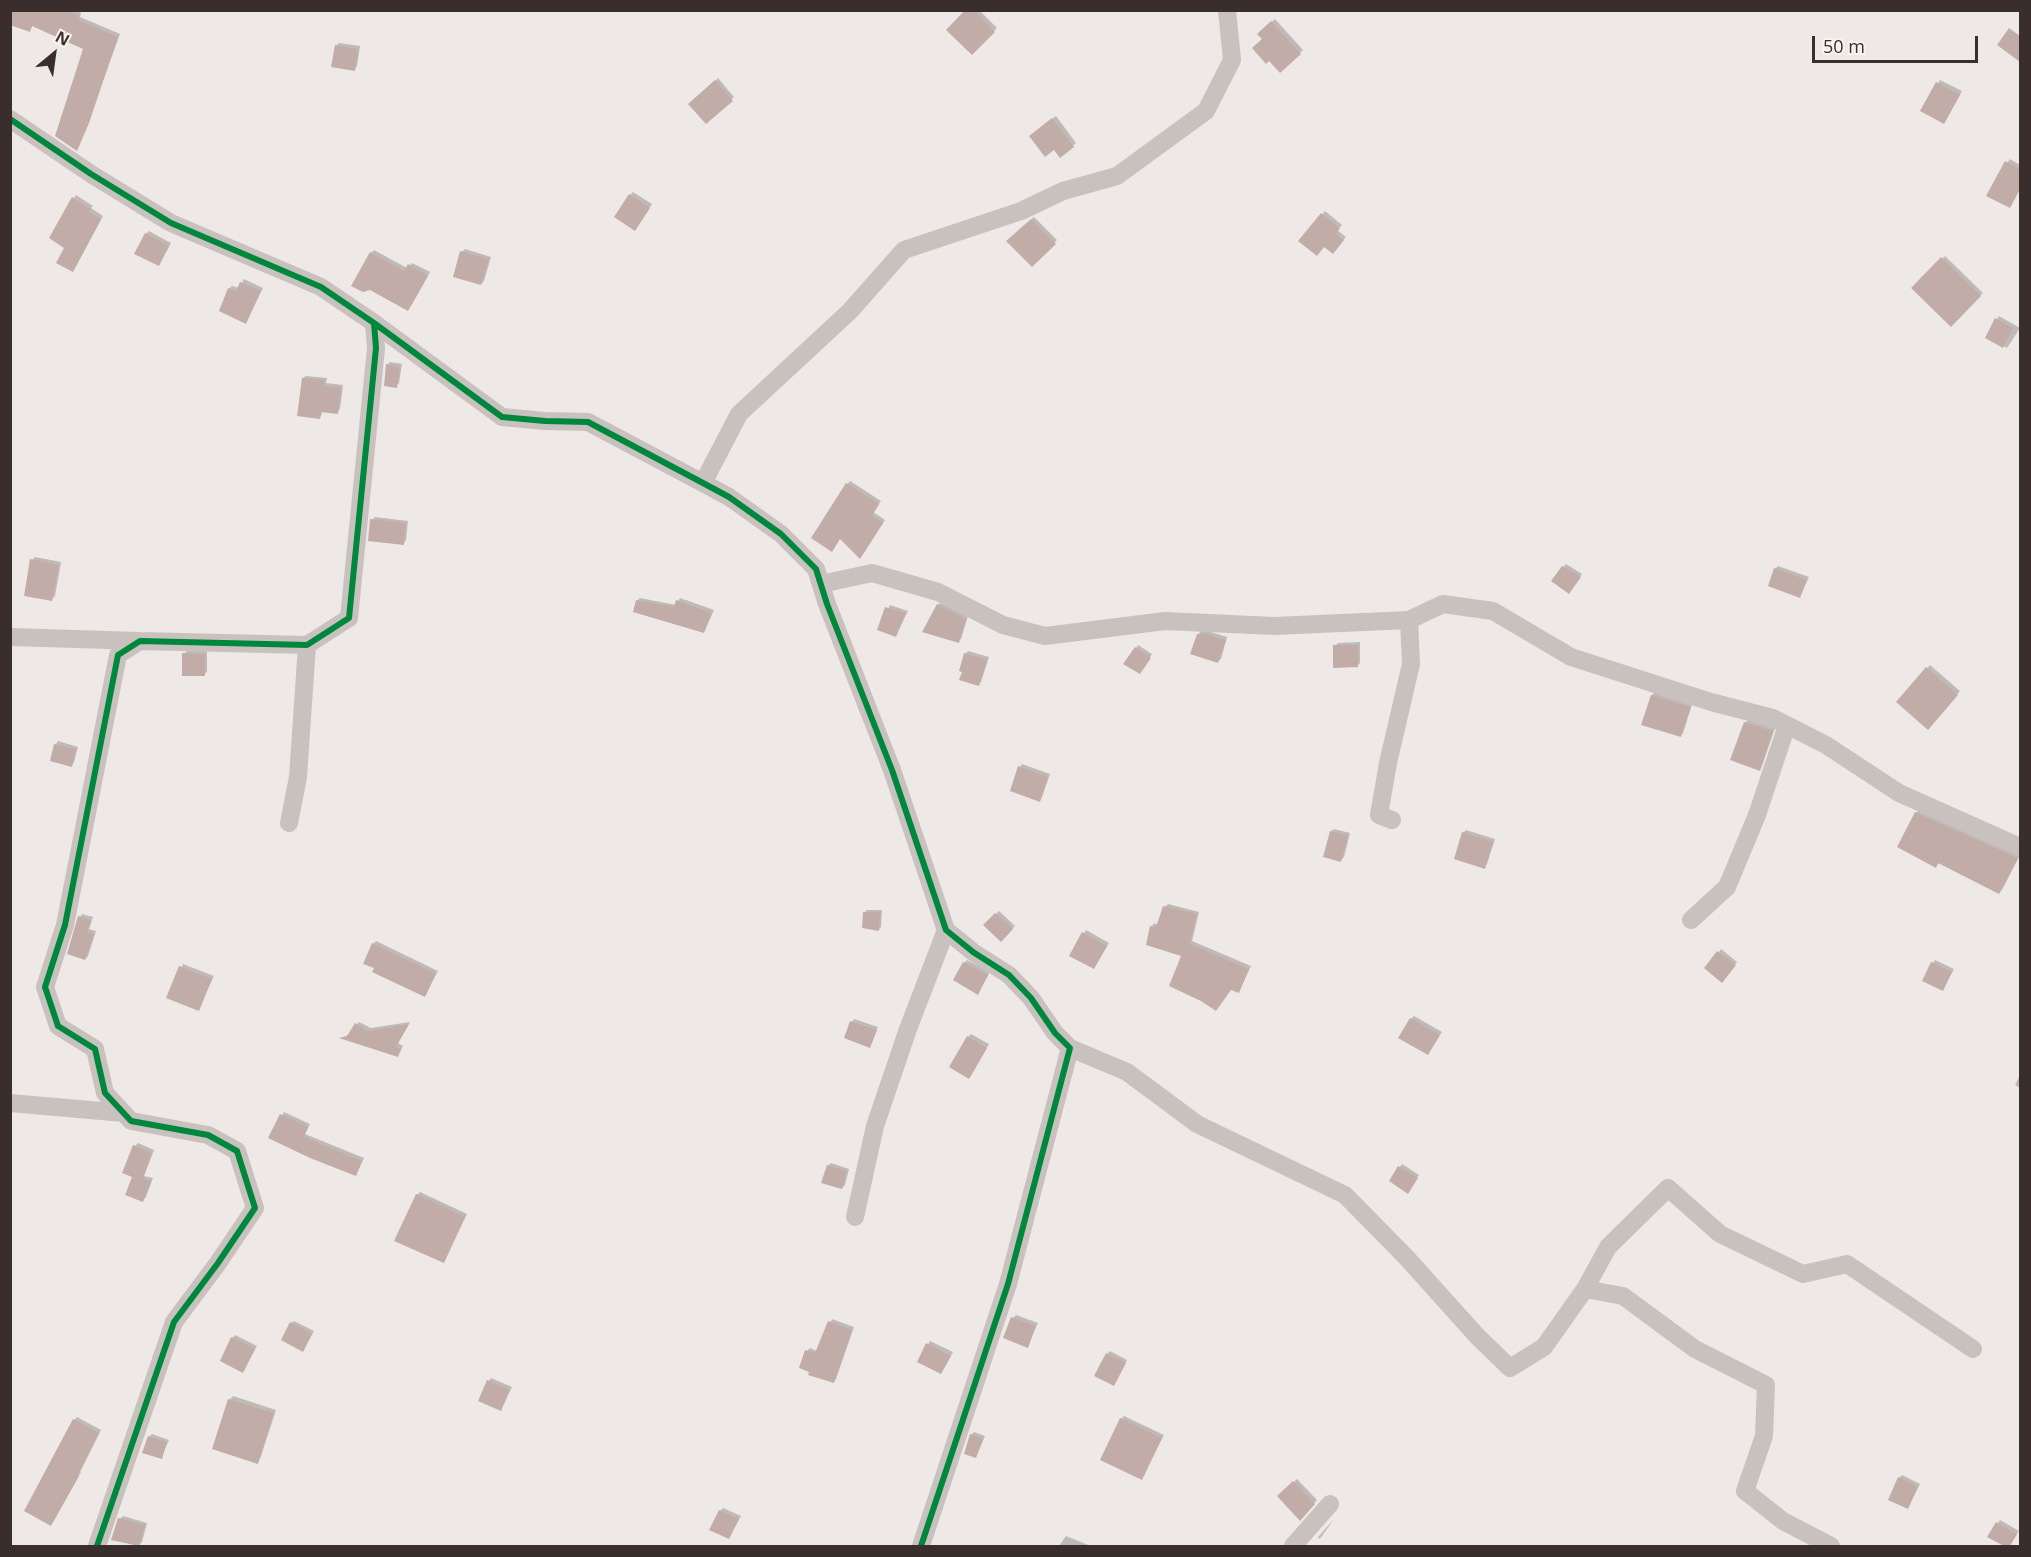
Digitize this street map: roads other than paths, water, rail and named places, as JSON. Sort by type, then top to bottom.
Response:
[{"type":"street","points":[[703,483],[739,414],[850,311],[904,250],[1021,211],[1063,191],[1117,176],[1206,111],[1232,60],[1227,10]]},
{"type":"street","points":[[10,119],[91,174],[171,224],[321,286],[502,417],[588,422],[729,497],[781,534],[816,568],[892,771],[946,930],[973,952],[1009,975],[1031,998],[1055,1032],[1070,1048],[1127,1072],[1197,1124],[1346,1196],[1406,1257],[1477,1336],[1510,1368],[1544,1347],[1584,1289],[1608,1247],[1668,1188],[1720,1234],[1803,1275],[1847,1264],[1972,1349]]},
{"type":"street","points":[[10,637],[308,645],[349,618],[376,348],[374,323]]},
{"type":"street","points":[[821,584],[872,573],[938,592],[1003,625],[1045,636],[1165,621],[1274,626],[1409,620],[1443,604],[1493,611],[1571,657],[1711,702],[1773,718],[1826,746],[1899,793],[2020,847]]},
{"type":"street","points":[[1392,820],[1379,814],[1388,763],[1412,664],[1409,620]]},
{"type":"street","points":[[97,1546],[174,1322],[255,1208],[237,1151],[208,1135],[130,1121],[105,1093],[95,1049],[58,1026],[45,987],[65,925],[118,656],[140,641]]},
{"type":"street","points":[[289,823],[298,777],[308,645]]},
{"type":"street","points":[[1691,920],[1727,887],[1757,815],[1787,725]]},
{"type":"street","points":[[855,1217],[875,1126],[908,1029],[946,930]]},
{"type":"street","points":[[921,1546],[1008,1284],[1070,1048]]},
{"type":"street","points":[[10,1103],[124,1113]]},
{"type":"street","points":[[1584,1289],[1623,1296],[1695,1349],[1766,1385],[1764,1436],[1745,1491],[1783,1521],[1831,1546]]},
{"type":"street","points":[[1293,1546],[1330,1504]]}]
